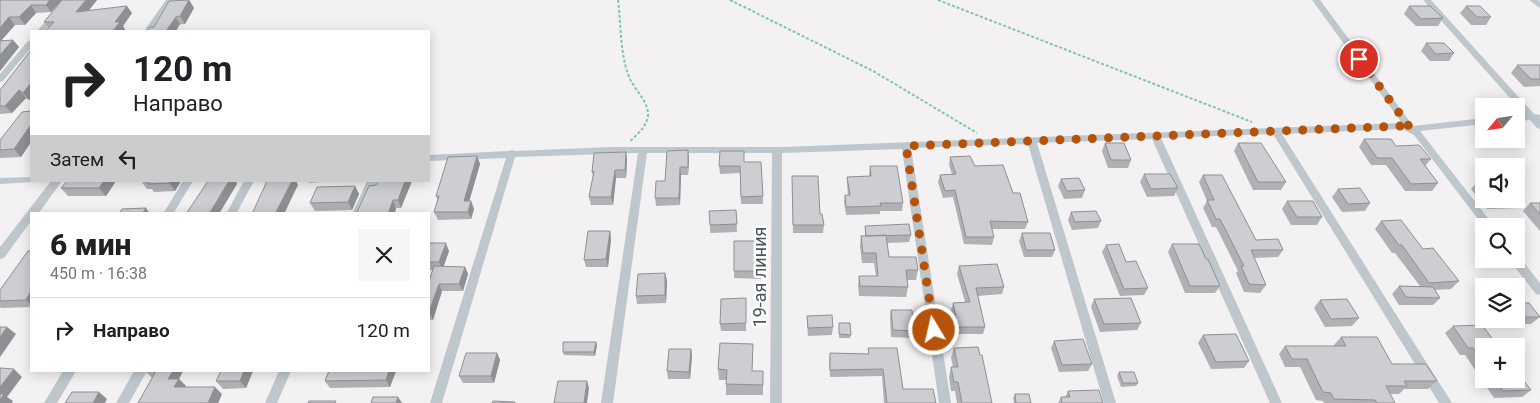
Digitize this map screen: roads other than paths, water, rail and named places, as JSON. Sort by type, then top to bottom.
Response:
[{"type":"street","points":[[42,30],[68,0]]},
{"type":"street","points":[[149,30],[170,0]]},
{"type":"street","points":[[1316,0],[1411,129]]},
{"type":"street","points":[[1426,0],[1536,117],[1540,126]]},
{"type":"street","points":[[1534,0],[1540,6]]},
{"type":"street","points":[[0,80],[30,44]]},
{"type":"street","points":[[1411,129],[1475,122]]},
{"type":"street","points":[[430,158],[611,150],[777,150],[906,146],[1402,126],[1417,133],[1483,218]]},
{"type":"street","points":[[1276,132],[1446,403]]},
{"type":"street","points":[[1155,136],[1276,403]]},
{"type":"street","points":[[1032,141],[1110,403]]},
{"type":"street","points":[[906,146],[945,403]]},
{"type":"street","points":[[607,403],[643,150]]},
{"type":"street","name":"19-ая линия","points":[[776,403],[777,150]]},
{"type":"street","points":[[436,403],[512,153]]},
{"type":"street","points":[[0,181],[30,180]]},
{"type":"street","points":[[33,212],[56,182]]},
{"type":"street","points":[[169,212],[187,182]]},
{"type":"street","points":[[232,212],[248,182]]},
{"type":"street","points":[[359,212],[372,182]]},
{"type":"street","points":[[0,255],[30,215]]},
{"type":"street","points":[[1522,268],[1540,292]]},
{"type":"street","points":[[50,403],[69,372]]},
{"type":"street","points":[[122,403],[140,372]]},
{"type":"street","points":[[270,403],[285,372]]}]
